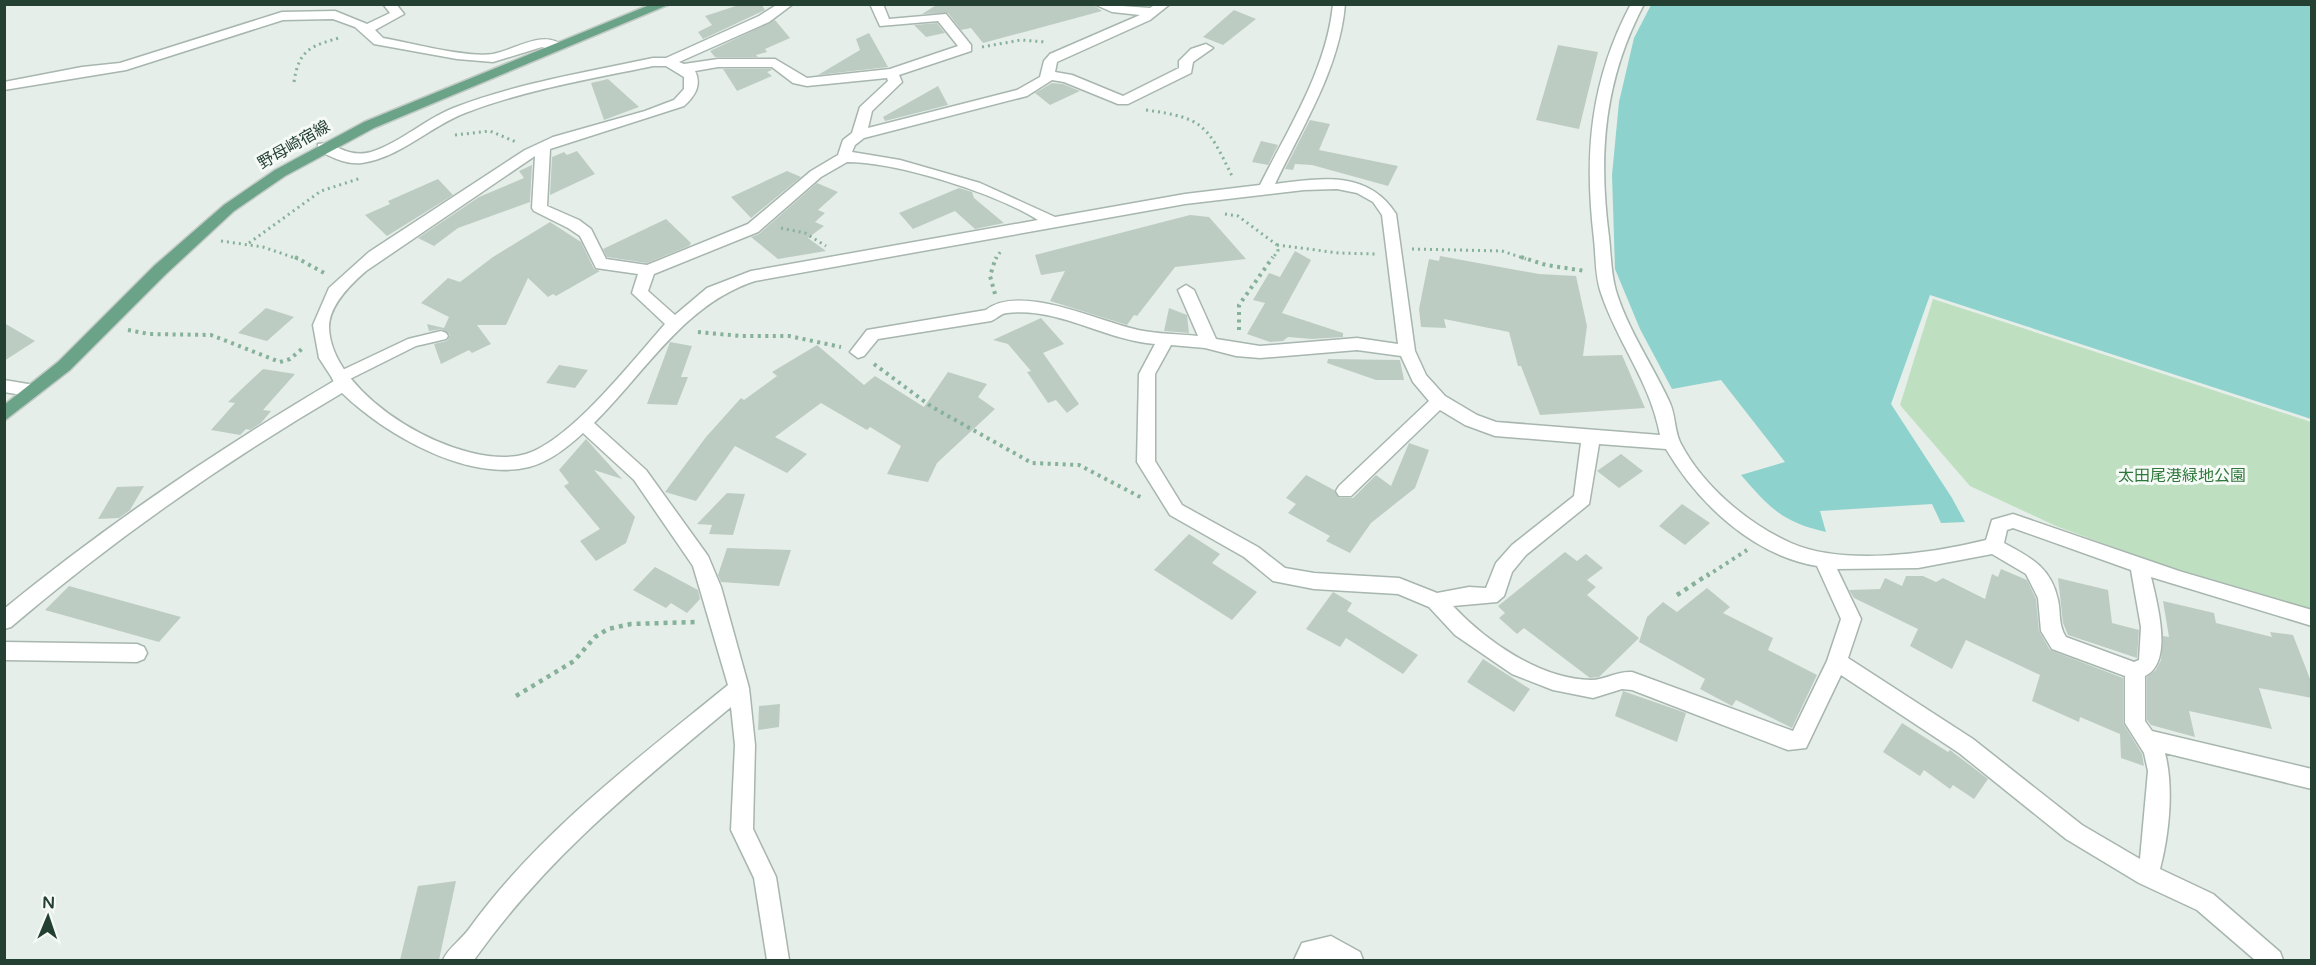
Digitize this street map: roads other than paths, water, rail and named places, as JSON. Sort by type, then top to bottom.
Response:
[{"type":"main road","name":"野母崎宿線","points":[[4,415],[64,366],[140,290],[229,208],[272,178],[323,147],[369,125],[664,4]]},
{"type":"street","points":[[367,29],[398,14],[389,4]]},
{"type":"street","points":[[323,147],[343,158],[375,155],[458,111],[492,100],[642,64],[668,62],[764,19],[788,4]]},
{"type":"street","points":[[668,62],[685,68],[718,63],[775,63],[798,80],[807,82],[892,73],[966,48],[941,17],[885,24],[876,4]]},
{"type":"street","points":[[1100,4],[1112,8],[1158,9]]},
{"type":"street","points":[[1266,189],[1318,77],[1337,30],[1339,4]]},
{"type":"street","points":[[1638,4],[1624,27],[1600,116],[1595,164],[1608,290],[1665,410],[1671,442],[1685,465],[1707,490],[1736,518],[1766,538],[1787,549],[1822,557],[1854,561],[1947,558],[1994,546],[2032,567],[2048,598],[2051,631],[2059,643],[2135,671],[2148,665],[2152,650],[2152,627],[2139,564]]},
{"type":"street","points":[[1049,75],[1051,61],[1055,57],[1158,9]]},
{"type":"street","points":[[4,86],[82,71],[121,67],[282,16],[335,15],[360,24],[380,41],[457,55],[493,58],[541,43],[556,47]]},
{"type":"street","points":[[844,157],[848,143],[859,135],[1022,93],[1049,75],[1067,78],[1123,101],[1186,70],[1186,61],[1196,52],[1206,48]]},
{"type":"street","points":[[685,68],[693,80],[691,90],[679,103],[543,147],[374,257],[342,284],[328,303],[319,330],[325,356],[341,381],[379,417],[442,448],[496,463],[527,461],[554,448],[582,424],[674,323],[690,309],[707,295],[740,279],[839,259],[1240,191],[1324,184],[1361,189],[1385,206],[1394,251],[1407,351],[1419,378],[1439,401],[1471,420],[1495,429],[1671,442]]},
{"type":"street","points":[[859,135],[865,110],[890,89],[896,78],[892,73]]},
{"type":"street","points":[[543,147],[539,208],[577,227],[588,236],[593,255],[601,264],[648,270],[753,228],[816,174],[844,157],[861,157],[900,165],[975,186],[1040,214],[1052,222]]},
{"type":"street","points":[[648,270],[641,284],[640,293],[674,323]]},
{"type":"street","points":[[1186,290],[1209,343]]},
{"type":"street","points":[[858,352],[873,334],[991,315],[1001,307],[1047,309],[1070,314],[1103,328],[1166,339],[1209,343],[1245,351],[1357,344],[1407,351]]},
{"type":"street","points":[[1166,339],[1147,374],[1146,462],[1176,510],[1251,552],[1280,575],[1314,581],[1399,586],[1436,601],[1462,629],[1519,668],[1577,688],[1593,689],[1622,680],[1632,681],[1788,740],[1799,741],[1837,662],[1851,619],[1822,557]]},
{"type":"street","points":[[4,621],[54,579],[260,434],[341,381]]},
{"type":"street","points":[[4,386],[34,391]]},
{"type":"street","points":[[1345,491],[1439,401]]},
{"type":"street","points":[[582,424],[595,432],[640,475],[701,562],[720,618],[739,688],[745,745],[742,830],[765,877],[778,960]]},
{"type":"street","points":[[1436,601],[1469,595],[1490,596],[1497,590],[1503,569],[1519,550],[1583,499],[1590,435]]},
{"type":"street","points":[[1994,546],[1999,525],[2013,521],[2139,564],[2312,618]]},
{"type":"street","points":[[4,651],[137,653]]},
{"type":"street","points":[[1837,662],[1982,758],[2074,832],[2147,875],[2205,902],[2272,960]]},
{"type":"street","points":[[2135,671],[2135,723],[2147,739],[2159,771],[2154,850],[2147,875]]},
{"type":"street","points":[[455,960],[466,952],[497,909],[540,861],[595,807],[739,688]]},
{"type":"street","points":[[2147,739],[2312,779]]},
{"type":"street","points":[[1305,960],[1310,951],[1331,948],[1352,960]]},
{"type":"lane","points":[[341,381],[413,342],[441,336]]},
{"type":"water","points":[[1651,5],[2311,5],[2311,419],[1930,295],[1891,404],[1965,522],[1941,523],[1932,504],[1820,511],[1826,532],[1798,524],[1787,518],[1769,505],[1741,475],[1785,462],[1721,380],[1672,389],[1640,329],[1615,269],[1612,175],[1619,102],[1634,38]]},
{"type":"park label","name":"太田尾港緑地公園","points":[[2182,476]]}]
